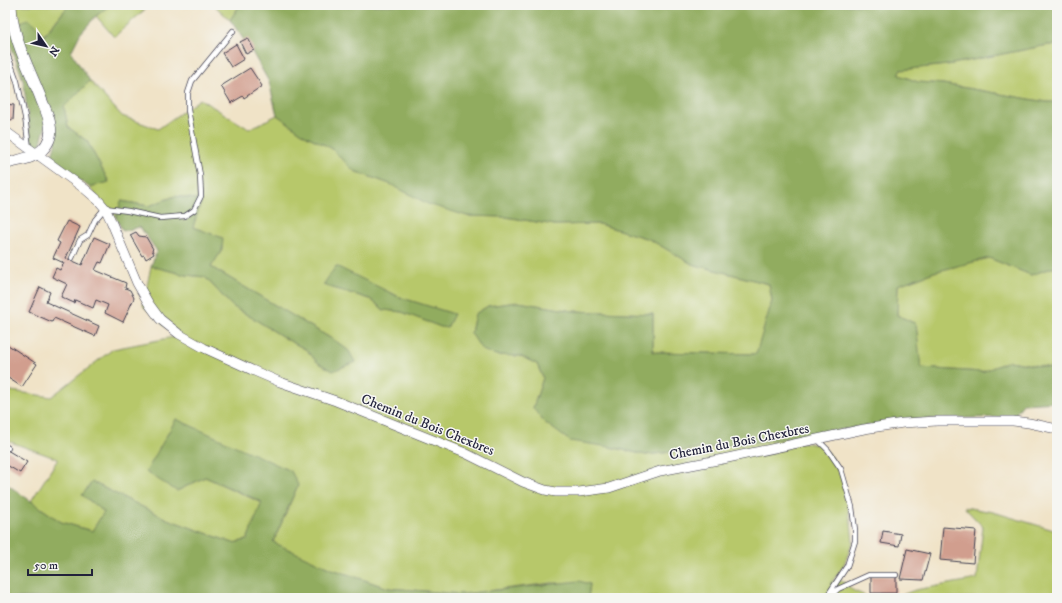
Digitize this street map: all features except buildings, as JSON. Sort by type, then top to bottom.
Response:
[{"type":"street","points":[[5,164],[33,151],[44,149],[50,137],[50,123],[21,50],[13,22],[11,5]]},
{"type":"street","name":"Chemin du Bois Chexbres","points":[[5,131],[85,188],[105,208],[137,283],[149,304],[160,319],[179,334],[204,348],[252,370],[280,382],[336,401],[465,453],[536,487],[562,492],[593,491],[614,487],[660,471],[818,440],[864,429],[903,423],[937,421],[1013,422],[1029,423],[1057,429]]},
{"type":"lane","points":[[72,258],[80,240],[88,235],[95,220],[105,208],[160,218],[185,216],[194,210],[201,196],[200,175],[188,110],[188,93],[192,81],[233,31]]},
{"type":"lane","points":[[5,48],[17,81],[33,151]]},
{"type":"lane","points":[[818,440],[828,450],[841,469],[852,506],[855,530],[855,541],[847,566],[827,598]]},
{"type":"lane","points":[[827,598],[838,589],[869,575],[896,575]]},
{"type":"green space","points":[[15,5],[69,5],[43,36],[39,28],[19,23]]},
{"type":"green space","points":[[69,5],[110,5],[96,16],[80,34],[71,52],[90,81],[64,107],[68,127],[87,141],[109,182],[89,187],[51,160],[56,141],[54,112],[48,117],[40,146],[32,145],[23,80],[5,29],[28,19],[39,28],[44,36]]},
{"type":"green space","points":[[110,5],[150,5],[114,37],[96,16]]},
{"type":"green space","points":[[214,5],[240,5],[230,20]]},
{"type":"green space","points":[[240,5],[1057,5],[1057,45],[1048,45],[947,65],[900,70],[899,75],[918,82],[943,84],[1046,102],[1057,102],[1057,266],[1031,275],[989,258],[934,272],[898,285],[897,315],[916,324],[921,368],[982,372],[1009,361],[1057,369],[1057,402],[1023,404],[1013,417],[917,419],[782,439],[646,455],[610,447],[570,441],[544,422],[533,408],[543,378],[537,364],[520,356],[496,355],[482,350],[471,333],[475,314],[488,306],[518,302],[573,311],[653,314],[653,352],[756,354],[772,301],[769,284],[692,264],[649,239],[599,224],[555,225],[506,217],[467,216],[428,204],[390,184],[354,171],[331,148],[305,135],[277,115],[269,82],[251,50],[230,20]]},
{"type":"green space","points":[[1048,45],[1057,45],[1057,102],[1046,102],[943,84],[918,82],[899,75],[900,70],[947,65]]},
{"type":"green space","points":[[90,81],[122,116],[158,129],[200,99],[249,129],[277,115],[305,135],[331,148],[354,171],[390,184],[467,216],[506,217],[555,225],[599,224],[649,239],[692,264],[769,284],[772,301],[757,354],[653,352],[653,314],[573,311],[518,302],[488,306],[475,314],[471,333],[496,355],[520,356],[537,364],[543,378],[533,408],[610,447],[646,455],[782,439],[819,445],[832,457],[843,482],[853,542],[843,567],[830,584],[839,578],[854,591],[871,598],[588,598],[590,584],[552,583],[462,594],[388,588],[329,568],[273,543],[298,485],[176,419],[177,491],[205,477],[262,503],[247,540],[233,543],[167,519],[92,482],[104,512],[92,531],[61,522],[31,501],[58,459],[5,440],[5,390],[51,397],[113,349],[174,337],[172,333],[143,306],[151,266],[186,275],[205,277],[232,306],[307,350],[317,362],[349,351],[337,342],[211,267],[222,250],[193,227],[201,200],[175,196],[149,206],[122,201],[116,218],[89,187],[109,182],[87,141],[68,127],[64,107]],"holes":[[[323,285],[392,293],[399,297],[453,314],[441,327],[402,312],[384,310],[370,299]]]},
{"type":"green space","points":[[175,196],[202,200],[193,227],[223,238],[222,250],[211,267],[337,342],[349,351],[355,362],[333,371],[317,362],[307,350],[232,306],[205,277],[186,275],[151,266],[157,251],[140,227],[123,231],[116,218],[121,201],[149,206]]},
{"type":"green space","points":[[989,258],[1031,275],[1057,266],[1057,369],[1009,361],[982,372],[920,368],[916,324],[897,315],[898,285],[934,272]]},
{"type":"green space","points":[[336,266],[399,297],[454,314],[447,328],[441,327],[402,312],[384,310],[370,299],[323,285]]},
{"type":"green space","points":[[176,419],[291,471],[298,485],[273,542],[329,568],[388,588],[462,594],[579,581],[590,584],[588,598],[5,598],[5,483],[61,522],[92,531],[104,512],[82,495],[92,482],[167,519],[233,543],[247,540],[262,502],[205,477],[177,491],[146,472]]},
{"type":"green space","points":[[964,507],[993,512],[1057,531],[1057,598],[894,598],[915,590],[977,579],[983,527]]}]
